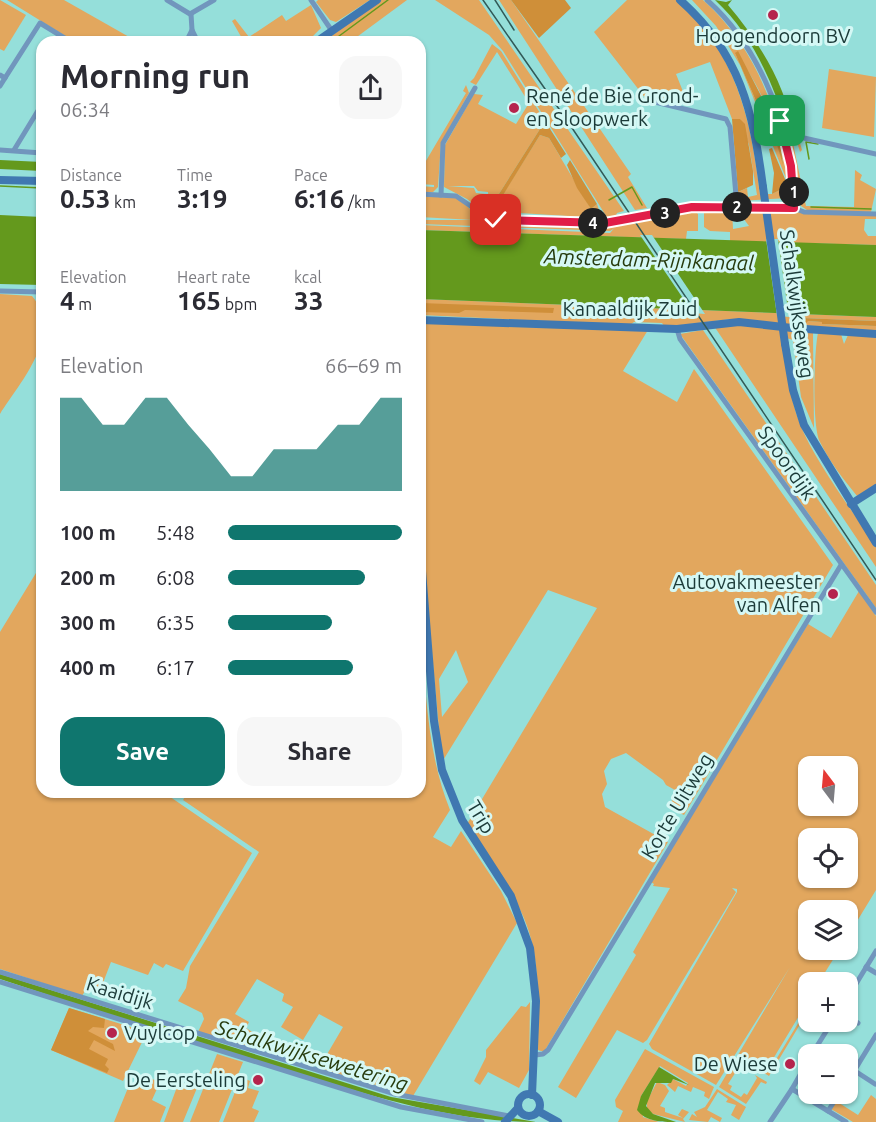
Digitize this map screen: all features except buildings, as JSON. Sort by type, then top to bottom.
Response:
[{"type":"street","points":[[166,0],[191,14]]},
{"type":"street","points":[[191,14],[214,0]]},
{"type":"street","points":[[311,0],[332,31]]},
{"type":"street","points":[[325,36],[377,0]]},
{"type":"street","name":"Schalkwijkseweg","points":[[680,0],[722,46],[741,82],[753,123],[793,390],[801,417],[813,443],[876,543]]},
{"type":"street","points":[[707,0],[729,22],[751,55],[785,139],[794,208]]},
{"type":"street","points":[[191,14],[192,30],[195,36]]},
{"type":"street","points":[[0,86],[2,77],[40,23],[61,36]]},
{"type":"street","points":[[189,36],[192,30]]},
{"type":"street","points":[[441,195],[443,142],[475,88]]},
{"type":"street","points":[[655,102],[726,119],[730,127],[737,207]]},
{"type":"street","points":[[14,150],[36,114]]},
{"type":"street","points":[[785,139],[795,136],[876,154]]},
{"type":"street","points":[[0,150],[36,152]]},
{"type":"street","points":[[0,180],[36,181]]},
{"type":"street","points":[[426,194],[463,199],[482,216],[491,220],[605,223],[692,207],[794,208],[804,212],[876,214]]},
{"type":"street","points":[[0,291],[36,292]]},
{"type":"street","name":"Kanaaldijk Zuid","points":[[426,320],[677,329],[739,321],[792,328],[876,333]]},
{"type":"street","name":"Spoordijk","points":[[677,329],[680,339],[876,612]]},
{"type":"street","points":[[851,504],[876,488]]},
{"type":"street","name":"Korte Uitweg","points":[[535,1055],[543,1054],[548,1050],[841,565]]},
{"type":"street","name":"Trip","points":[[426,621],[434,721],[442,770],[452,801],[503,883],[525,930],[535,978],[535,1055],[532,1095]]},
{"type":"street","points":[[858,980],[876,951]]},
{"type":"street","points":[[866,967],[876,973]]},
{"type":"street","name":"Kaaidijk","points":[[0,972],[387,1092],[506,1119]]},
{"type":"street","points":[[0,982],[401,1107],[482,1122]]},
{"type":"street","points":[[858,1062],[876,1035]]},
{"type":"street","points":[[858,1073],[875,1084]]},
{"type":"street","points":[[770,1122],[798,1078]]},
{"type":"street","points":[[792,1089],[846,1122]]},
{"type":"street","points":[[506,1119],[518,1108],[522,1097],[532,1095],[539,1103],[538,1111]]},
{"type":"street","points":[[828,1111],[833,1104]]},
{"type":"street","points":[[518,1108],[526,1116],[538,1111]]},
{"type":"street","points":[[538,1111],[558,1122]]},
{"type":"shaded area","points":[[0,0],[26,15],[4,51],[0,49]]},
{"type":"shaded area","points":[[7,0],[64,0],[127,36],[65,36]]},
{"type":"shaded area","points":[[318,0],[370,0],[336,22],[330,20],[316,2]]},
{"type":"shaded area","points":[[381,0],[407,0],[358,36],[331,36]]},
{"type":"shaded area","points":[[435,0],[479,0],[624,211],[617,213],[614,221],[608,219],[503,51],[489,35]]},
{"type":"shaded area","points":[[499,0],[511,0],[631,174],[628,177],[647,208],[635,210]]},
{"type":"shaded area","points":[[511,0],[565,0],[571,8],[539,38]]},
{"type":"shaded area","points":[[627,0],[676,0],[696,20],[713,41],[727,64],[737,88],[752,139],[760,194],[772,194],[788,186],[788,198],[739,201],[738,192],[747,188],[748,197],[757,195],[749,145],[740,119],[732,119],[710,62],[676,74],[688,104],[655,98],[646,99],[594,32]]},
{"type":"shaded area","points":[[692,0],[703,0],[723,20],[753,64],[774,113],[792,193],[740,65],[716,26]],"holes":[[[735,53],[761,94],[778,140],[780,140],[783,163],[767,111],[760,110]]]},
{"type":"shaded area","points":[[311,5],[321,28],[313,36],[250,36],[282,15],[286,21]]},
{"type":"shaded area","points":[[235,19],[248,36],[241,36],[232,21]]},
{"type":"shaded area","points":[[492,44],[501,51],[545,121],[497,197],[500,199],[540,135],[549,138],[591,209],[597,204],[602,219],[599,221],[491,217],[467,199],[444,187],[445,145],[474,94],[483,95],[478,104],[516,124],[529,103],[497,52],[476,85],[470,82]],"holes":[[[448,186],[474,186],[478,191],[488,192],[489,211],[583,217],[489,215],[486,194],[476,193],[474,188]]]},
{"type":"shaded area","points":[[738,51],[770,113],[778,139],[780,139],[783,165],[767,111],[760,110],[735,53]]},
{"type":"shaded area","points":[[829,69],[876,77],[874,137],[822,128]]},
{"type":"shaded area","points":[[466,85],[469,93],[441,143],[438,187],[433,192],[426,192],[426,186],[434,187],[434,185],[426,184],[426,161],[466,93],[463,91]]},
{"type":"shaded area","points":[[732,119],[740,119],[745,124],[753,171],[753,185],[738,192]]},
{"type":"shaded area","points":[[545,121],[566,154],[561,158],[549,138],[540,135],[500,200],[497,197]]},
{"type":"shaded area","points":[[799,140],[802,150],[800,152],[797,142],[793,143],[806,206],[854,207],[855,170],[862,175],[860,180],[876,189],[871,212],[807,210],[801,206],[789,145],[790,141]]},
{"type":"shaded area","points":[[772,148],[788,186],[772,194],[774,173],[769,149]]},
{"type":"shaded area","points":[[570,160],[597,204],[591,209],[577,188],[567,165]]},
{"type":"shaded area","points":[[426,196],[457,198],[480,217],[491,222],[615,225],[615,228],[610,231],[426,224],[426,220],[473,220],[426,217]]},
{"type":"shaded area","points":[[707,209],[732,210],[733,229],[749,226],[743,218],[744,210],[876,216],[876,219],[865,219],[864,230],[868,236],[876,236],[876,245],[730,241],[730,232],[710,231],[704,227],[704,213]]},
{"type":"shaded area","points":[[694,210],[698,214],[698,231],[687,231],[686,239],[426,230],[426,225],[610,233],[617,225]]},
{"type":"shaded area","points":[[0,294],[32,296],[36,303],[36,357],[0,414]]},
{"type":"shaded area","points":[[426,299],[876,317],[876,321],[802,318],[808,321],[823,322],[822,324],[876,326],[876,331],[731,319],[665,327],[662,323],[634,322],[630,325],[426,315]]},
{"type":"shaded area","points":[[426,303],[554,308],[553,313],[465,310],[459,313],[426,312]]},
{"type":"shaded area","points":[[802,318],[876,321],[876,326],[822,324],[822,322],[808,321],[805,324],[800,323]]},
{"type":"shaded area","points":[[426,323],[648,330],[623,371],[677,402],[694,369],[833,565],[684,815],[671,809],[672,799],[679,803],[682,794],[666,785],[663,780],[626,753],[611,759],[604,771],[607,784],[602,794],[605,807],[668,842],[544,1052],[538,1050],[537,976],[526,923],[506,885],[467,824],[597,608],[548,590],[442,762],[426,587]],"holes":[[[456,650],[468,682],[442,717],[439,679]]]},
{"type":"shaded area","points":[[741,325],[813,333],[814,428],[801,397],[793,340],[783,337],[793,403],[800,424],[815,454],[876,547],[876,567],[714,326]]},
{"type":"shaded area","points":[[703,330],[876,585],[876,608],[680,334]]},
{"type":"shaded area","points":[[818,333],[841,334],[844,344],[848,335],[876,337],[876,485],[857,496],[828,456],[817,433],[814,388]]},
{"type":"shaded area","points":[[36,573],[36,798],[172,798],[252,853],[183,971],[166,964],[163,968],[154,963],[148,975],[111,962],[101,988],[89,984],[82,996],[0,969],[0,632]]},
{"type":"shaded area","points":[[859,591],[876,616],[876,890],[858,920],[858,900],[798,900],[798,960],[833,960],[825,972],[798,972],[798,1018],[767,1069],[769,1071],[798,1023],[798,1028],[769,1076],[746,1062],[744,1065],[741,1064],[728,1084],[732,1086],[730,1090],[741,1097],[744,1093],[747,1095],[757,1078],[755,1075],[767,1082],[766,1084],[761,1082],[746,1104],[719,1087],[790,967],[716,1085],[652,1049],[649,1044],[737,892],[737,889],[732,888],[736,892],[647,1040],[643,1043],[617,1030],[576,1098],[558,1087],[636,955],[633,952],[670,888],[653,886],[651,882],[808,624],[831,638]]},
{"type":"shaded area","points":[[426,694],[436,764],[450,810],[433,837],[451,847],[461,831],[501,891],[517,923],[413,1096],[319,1068],[343,1027],[319,1014],[303,1040],[281,1027],[293,1007],[282,1001],[284,994],[257,979],[235,1014],[249,1022],[246,1028],[254,1033],[252,1038],[257,1040],[251,1047],[198,1032],[204,1019],[202,1013],[178,1001],[186,988],[190,966],[259,852],[183,800],[184,798],[426,798]]},
{"type":"shaded area","points":[[530,1002],[529,1070],[519,1088],[488,1072],[480,1085],[474,1081],[486,1057],[486,1050],[521,1006],[526,1007]]},
{"type":"shaded area","points":[[69,1008],[147,1032],[123,1081],[51,1050]]},
{"type":"shaded area","points":[[69,1008],[105,1019],[104,1028],[93,1027],[88,1031],[113,1044],[115,1051],[94,1040],[89,1049],[108,1059],[105,1065],[109,1069],[107,1073],[51,1050]]},
{"type":"shaded area","points":[[645,1049],[714,1087],[709,1099],[704,1096],[705,1092],[693,1087],[691,1092],[678,1086],[675,1092],[667,1085],[673,1079],[686,1086],[688,1083],[660,1066],[641,1096],[643,1117],[659,1122],[618,1122],[623,1111],[616,1107],[615,1100]]},
{"type":"shaded area","points":[[217,1054],[243,1062],[219,1122],[190,1122]]},
{"type":"shaded area","points":[[241,1077],[250,1081],[248,1088],[259,1091],[252,1108],[259,1111],[254,1122],[223,1122]]},
{"type":"shaded area","points":[[152,1079],[160,1082],[152,1100],[166,1107],[160,1122],[114,1122],[130,1083],[149,1086]]},
{"type":"shaded area","points":[[177,1081],[197,1088],[183,1122],[164,1122],[177,1087]]},
{"type":"shaded area","points":[[657,1082],[665,1085],[669,1091],[660,1106],[665,1108],[665,1112],[683,1118],[678,1115],[682,1109],[689,1112],[683,1119],[685,1122],[653,1114],[647,1109],[647,1101]]},
{"type":"shaded area","points":[[717,1089],[746,1107],[739,1120],[731,1115],[736,1105],[726,1102],[728,1099],[718,1092],[707,1110],[722,1118],[720,1122],[711,1117],[708,1122],[689,1120],[692,1114],[697,1117],[694,1112],[705,1107]]},
{"type":"shaded area","points":[[871,1095],[876,1099],[876,1122],[853,1122],[831,1109],[834,1104],[841,1104],[858,1115]]},
{"type":"water","points":[[715,0],[726,2],[732,0],[728,5],[770,64],[785,98],[793,132],[789,132],[776,96],[751,45],[729,14]]},
{"type":"water","points":[[0,160],[36,162],[36,171],[0,169]]},
{"type":"water","points":[[0,215],[36,217],[36,285],[0,284]]},
{"type":"water","name":"Amsterdam-Rijnkanaal","points":[[426,230],[876,245],[876,317],[426,299]]},
{"type":"water","points":[[0,974],[391,1097],[536,1122],[468,1117],[368,1094],[67,1001],[0,979]]},
{"type":"water","points":[[659,1067],[689,1085],[673,1079],[671,1083],[655,1083],[646,1106],[653,1114],[676,1122],[650,1119],[637,1110],[641,1096]]},
{"type":"pier","points":[[640,235],[652,235],[705,314],[693,313]]},
{"type":"pier","points":[[766,239],[778,239],[789,317],[777,316]]},
{"type":"waterway","points":[[339,36],[388,0]]},
{"type":"waterway","points":[[809,159],[806,142],[818,144]]},
{"type":"waterway","points":[[0,186],[36,188]]},
{"type":"waterway","points":[[609,200],[632,187],[642,205]]},
{"type":"waterway","points":[[811,207],[871,209]]},
{"type":"railway","points":[[483,0],[566,119],[876,580]]},
{"type":"railway","points":[[495,0],[514,30]]},
{"type":"place","name":"Hoogendoorn BV","points":[[773,15]]},
{"type":"place","name":"René de Bie Grond- en Sloopwerk","points":[[514,108]]},
{"type":"place","name":"Autovakmeester van Alfen","points":[[833,594]]},
{"type":"place","name":"Vuylcop","points":[[112,1033]]},
{"type":"place","name":"De Wiese","points":[[790,1064]]},
{"type":"place","name":"De Eersteling","points":[[258,1080]]},
{"type":"route","points":[[496,220],[605,223],[644,218],[692,207],[794,208],[791,166],[780,121]]},
{"type":"water label","name":"Schalkwijksewetering","points":[[312,1056]]}]
